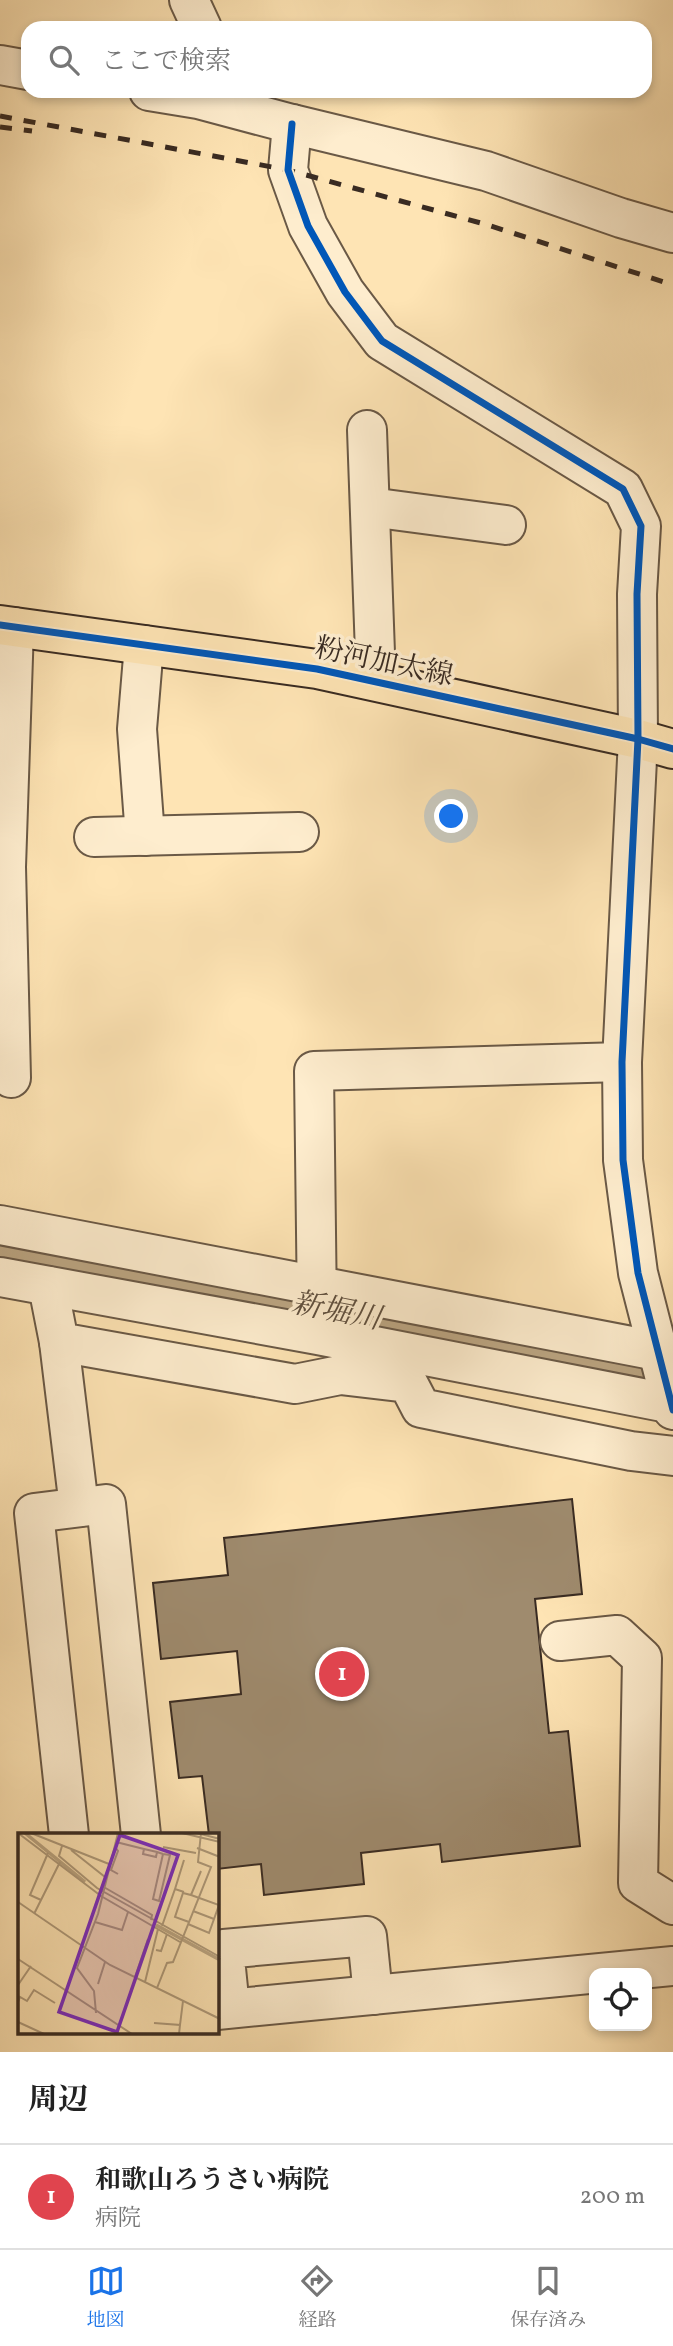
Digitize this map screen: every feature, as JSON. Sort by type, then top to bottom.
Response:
[{"type":"main road","name":"粉河加太線","points":[[7,626],[317,669],[655,744]]},
{"type":"street","points":[[189,0],[199,21]]},
{"type":"street","points":[[0,65],[21,69]]},
{"type":"street","points":[[209,98],[292,124],[486,171],[621,218],[673,233]]},
{"type":"street","points":[[292,124],[288,170],[308,226],[345,292],[382,341],[623,489],[641,526],[637,594],[655,744],[622,1062],[625,1172],[638,1273],[665,1352],[673,1410]]},
{"type":"street","points":[[368,430],[376,681]]},
{"type":"street","points":[[370,507],[506,525]]},
{"type":"street","points":[[7,626],[6,867],[11,1078]]},
{"type":"street","points":[[144,645],[137,729],[145,836]]},
{"type":"street","points":[[94,837],[299,832]]},
{"type":"street","points":[[318,1335],[314,1071],[622,1062]]},
{"type":"street","points":[[0,1225],[665,1352]]},
{"type":"street","points":[[0,1277],[673,1404]]},
{"type":"street","points":[[48,1286],[92,1506],[141,1833]]},
{"type":"street","points":[[59,1342],[295,1384],[340,1375],[408,1383],[421,1408],[631,1451],[673,1456]]},
{"type":"street","points":[[69,1833],[34,1513],[92,1506]]},
{"type":"street","points":[[560,1641],[617,1635],[642,1658],[638,1883],[673,1905]]},
{"type":"street","points":[[373,1995],[367,1936],[225,1949],[223,2009],[373,1995],[673,1966]]},
{"type":"building","points":[[572,1499],[582,1594],[535,1599],[549,1733],[568,1731],[580,1846],[442,1862],[440,1844],[361,1853],[364,1884],[264,1895],[261,1864],[219,1869],[219,1833],[209,1833],[202,1776],[179,1778],[170,1702],[241,1694],[237,1651],[161,1659],[153,1583],[228,1575],[224,1538]]},
{"type":"waterway","name":"新堀川","points":[[0,1247],[673,1376]]},
{"type":"railway","points":[[0,116],[288,170],[488,225],[673,285]]},
{"type":"railway","points":[[0,127],[32,131]]},
{"type":"cycle path","points":[[292,124],[288,170],[308,226],[345,292],[382,341],[623,489],[641,526],[637,594],[638,739],[622,1062],[623,1160],[638,1273],[673,1410]]},
{"type":"cycle path","points":[[0,625],[317,669],[673,749]]},
{"type":"place","name":"和歌山ろうさい病院","points":[[342,1674]]}]
